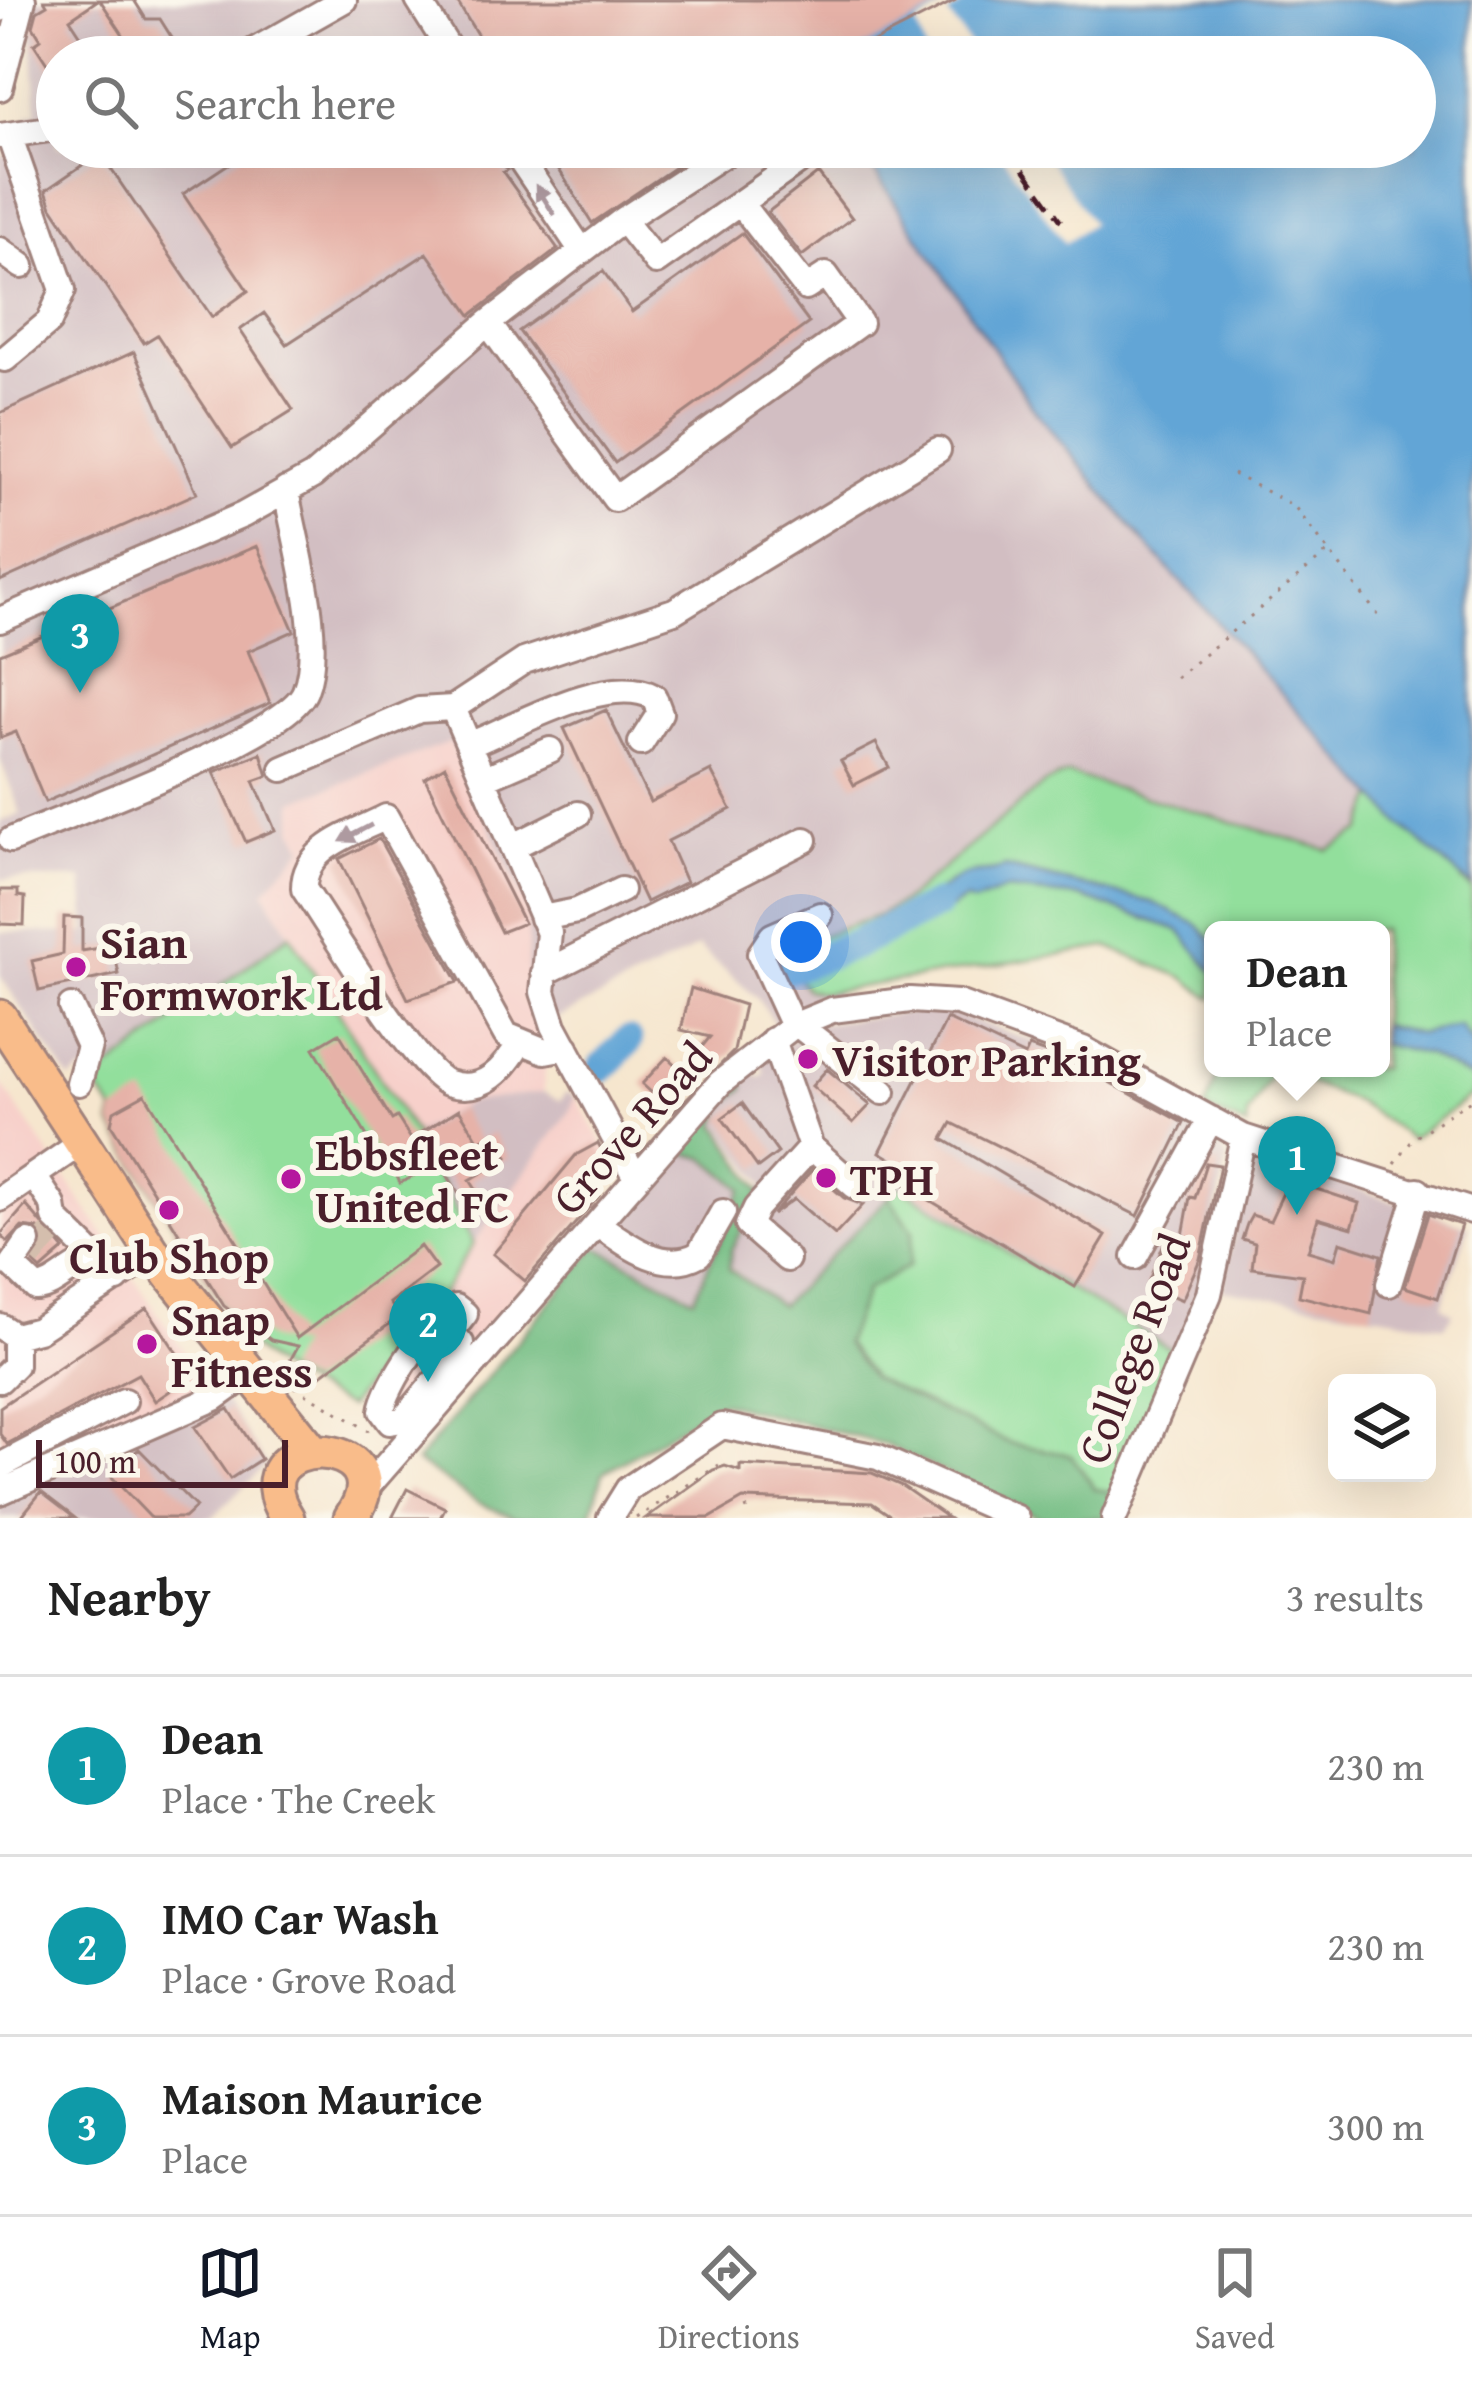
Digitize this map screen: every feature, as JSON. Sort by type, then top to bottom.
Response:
[{"type":"main road","points":[[0,1017],[154,1254],[247,1375],[302,1475]]},
{"type":"main road","points":[[250,1518],[302,1475],[359,1474],[358,1509]]},
{"type":"street","points":[[280,36],[344,0]]},
{"type":"street","points":[[418,0],[441,36]]},
{"type":"street","points":[[0,20],[12,3]]},
{"type":"street","points":[[0,88],[12,3]]},
{"type":"street","points":[[5,358],[50,322],[63,290],[5,135],[36,131]]},
{"type":"street","points":[[526,168],[582,251]]},
{"type":"street","points":[[0,620],[243,514],[313,476],[488,323],[623,220],[703,168]]},
{"type":"street","points":[[623,220],[656,262],[789,168]]},
{"type":"street","points":[[488,323],[615,499],[860,323],[826,275],[806,288],[740,202]]},
{"type":"street","points":[[0,250],[22,266]]},
{"type":"street","points":[[283,769],[419,710],[453,708],[524,661],[674,611],[938,450]]},
{"type":"street","points":[[11,840],[213,754],[290,714],[305,692],[311,659],[286,490]]},
{"type":"street","points":[[469,746],[584,698],[628,687],[654,697],[660,713],[641,743]]},
{"type":"street","points":[[453,708],[549,933],[543,992],[566,1047],[636,1178]]},
{"type":"street","points":[[483,779],[550,751]]},
{"type":"street","points":[[512,847],[578,814]]},
{"type":"street","points":[[521,1041],[500,1074],[468,1087],[429,1073],[304,889],[304,872],[314,856],[386,817],[506,1035],[521,1041],[545,1051],[566,1047]]},
{"type":"street","points":[[544,973],[805,840]]},
{"type":"street","points":[[542,918],[578,910],[621,890]]},
{"type":"street","points":[[820,915],[772,936],[760,954],[788,1030],[811,1147],[855,1186]]},
{"type":"street","name":"Grove Road","points":[[358,1509],[411,1441],[720,1083],[788,1030],[857,1006],[958,1003],[1083,1048],[1243,1137],[1472,1211]]},
{"type":"street","points":[[71,1006],[89,1046],[79,1083]]},
{"type":"street","points":[[788,1030],[883,1092]]},
{"type":"street","points":[[1135,1257],[1211,1120]]},
{"type":"street","name":"College Road","points":[[1114,1518],[1209,1294],[1243,1137]]},
{"type":"street","points":[[0,1198],[83,1141]]},
{"type":"street","points":[[787,1259],[748,1225],[756,1208],[811,1147]]},
{"type":"street","points":[[0,1380],[15,1365],[7,1331],[38,1330],[58,1255],[34,1176]]},
{"type":"street","points":[[1389,1284],[1418,1190]]},
{"type":"street","points":[[599,1225],[651,1258],[675,1261],[699,1254],[723,1212]]},
{"type":"street","points":[[58,1255],[154,1254]]},
{"type":"street","points":[[465,1314],[451,1332],[461,1343],[459,1353],[403,1420],[390,1422],[382,1404],[434,1321],[456,1307],[465,1314],[496,1343]]},
{"type":"street","points":[[0,1492],[215,1397],[247,1375]]},
{"type":"street","points":[[0,1466],[124,1401]]},
{"type":"street","points":[[610,1518],[628,1489],[722,1426],[878,1456],[1016,1518]]},
{"type":"street","points":[[302,1475],[411,1441]]},
{"type":"path","points":[[1233,474],[1294,506],[1378,615]]},
{"type":"path","points":[[1176,678],[1328,552]]},
{"type":"path","points":[[1383,1180],[1414,1138],[1472,1099]]},
{"type":"path","points":[[294,1386],[379,1437],[411,1441]]},
{"type":"path","points":[[637,1518],[718,1465]]},
{"type":"path","points":[[746,1507],[750,1518]]},
{"type":"shaded area","points":[[30,0],[956,0],[885,36],[36,36],[36,97]]},
{"type":"shaded area","points":[[36,113],[36,168],[895,168],[1377,792],[1362,831],[1329,850],[1067,774],[1045,783],[904,901],[784,965],[807,989],[835,990],[836,1003],[777,1027],[756,997],[698,947],[543,1026],[526,993],[529,913],[451,742],[294,801],[294,830],[304,847],[264,891],[290,934],[92,1082],[84,1070],[70,1080],[0,976],[0,932],[87,933],[83,879],[0,879],[0,822],[21,814],[0,759],[0,152],[7,157],[31,152],[27,115]]},
{"type":"shaded area","points":[[452,741],[529,913],[526,993],[548,1042],[543,1092],[470,1102],[414,1133],[264,891],[304,847],[294,830],[293,801]]},
{"type":"shaded area","points":[[940,1009],[1083,1058],[1220,1142],[1227,1160],[1200,1285],[1177,1353],[898,1187],[785,1309],[717,1257],[694,1299],[596,1247],[683,1142],[759,1192],[764,1185],[709,1110],[751,1071],[759,1077],[766,1073],[760,1064],[815,1024]]},
{"type":"shaded area","points":[[0,1082],[207,1385],[0,1474]]},
{"type":"shaded area","points":[[543,1092],[560,1101],[567,1092],[575,1096],[570,1111],[473,1244],[414,1133],[470,1102]]},
{"type":"shaded area","points":[[575,1096],[618,1168],[617,1177],[398,1431],[379,1435],[359,1423],[368,1410],[354,1399],[377,1370],[389,1376],[473,1244],[570,1111]]},
{"type":"shaded area","points":[[1261,1157],[1469,1226],[1442,1305],[1453,1313],[1445,1326],[1222,1289],[1246,1177],[1250,1165]]},
{"type":"shaded area","points":[[207,1385],[227,1403],[266,1465],[212,1518],[0,1518],[0,1474]]},
{"type":"green space","points":[[872,168],[1472,887],[1461,880],[1472,890],[1472,1095],[1411,1139],[1357,1102],[1294,1077],[1390,1077],[1390,921],[1204,921],[1204,992],[1183,977],[1107,947],[822,993],[807,989],[784,965],[783,949],[877,916],[904,901],[1045,783],[1067,774],[1328,850],[1362,831],[1376,793],[1145,543],[1036,412]]},
{"type":"green space","name":"Ebbsfleet United FC","points":[[290,934],[414,1133],[473,1244],[389,1377],[377,1371],[348,1407],[269,1362],[229,1322],[236,1315],[224,1306],[111,1124],[114,1111],[92,1082]]},
{"type":"green space","points":[[1217,1077],[1269,1077],[1247,1116],[1247,1127],[1205,1109]]},
{"type":"green space","points":[[742,1080],[745,1088],[724,1105],[717,1124],[761,1192],[731,1250],[729,1269],[780,1306],[889,1197],[913,1231],[909,1266],[866,1290],[845,1343],[872,1378],[1009,1443],[1071,1455],[1095,1489],[1116,1493],[1106,1518],[1041,1518],[883,1444],[721,1402],[603,1473],[590,1518],[515,1518],[478,1503],[416,1462],[596,1247],[694,1298],[743,1189],[707,1159],[676,1150]]},
{"type":"green space","points":[[898,1186],[1177,1353],[1116,1493],[1095,1489],[1071,1455],[1009,1443],[872,1378],[845,1343],[866,1290],[913,1231],[889,1197]]},
{"type":"water","points":[[754,0],[1472,0],[1472,887],[1402,826],[1145,543],[1036,412],[872,168],[1436,168],[1436,36],[779,36]]},
{"type":"water","points":[[1005,867],[1152,902],[1204,931],[1204,961],[1179,930],[1080,897],[1005,890],[974,903],[965,900],[926,925],[901,929],[901,913],[952,881]]},
{"type":"water","points":[[1459,1026],[1472,1045],[1472,1079],[1427,1055],[1390,1046],[1390,1027],[1419,1034]]},
{"type":"pier","points":[[956,0],[969,0],[948,14],[963,36],[920,36],[916,24]]},
{"type":"pier","points":[[1011,168],[1054,168],[1092,223],[1065,243]]},
{"type":"building","points":[[44,0],[98,0],[70,19],[81,36],[39,36],[33,26],[37,11],[47,5]]},
{"type":"building","points":[[100,0],[134,0],[146,19],[160,19],[171,36],[124,36]]},
{"type":"building","points":[[456,0],[956,0],[885,36],[478,36]]},
{"type":"building","points":[[78,168],[110,168],[212,317],[248,291],[183,194],[222,168],[506,168],[503,172],[558,249],[471,315],[427,253],[287,344],[264,313],[240,330],[293,410],[232,448],[157,335],[144,343],[52,207],[46,190]]},
{"type":"building","points":[[558,168],[674,168],[592,223]]},
{"type":"building","points":[[818,173],[852,218],[802,256],[768,212]]},
{"type":"building","points":[[742,233],[809,323],[615,463],[519,331],[603,271],[632,312]]},
{"type":"building","points":[[134,352],[197,493],[0,581],[0,413]]},
{"type":"building","points":[[257,546],[294,631],[248,651],[270,703],[45,802],[16,732],[0,738],[0,654]]},
{"type":"building","points":[[606,710],[650,802],[711,771],[731,809],[668,841],[686,882],[646,902],[564,728]]},
{"type":"building","points":[[876,743],[889,767],[854,785],[841,761]]},
{"type":"building","points":[[261,753],[268,776],[254,781],[275,830],[246,842],[214,772]]},
{"type":"building","points":[[445,766],[524,923],[501,932],[425,778]]},
{"type":"building","points":[[379,839],[458,982],[408,999],[339,859]]},
{"type":"building","points":[[0,890],[18,890],[18,896],[25,897],[24,925],[0,924]]},
{"type":"building","name":"Sian Formwork Ltd","points":[[64,917],[82,918],[82,951],[136,942],[139,955],[116,960],[119,974],[39,991],[32,961],[63,954]]},
{"type":"building","points":[[691,988],[744,1005],[734,1051],[673,1112],[642,1084],[667,1057],[682,1071],[710,1037],[681,1030]]},
{"type":"building","points":[[947,1019],[1025,1056],[1029,1047],[1076,1064],[1184,1123],[1138,1216],[952,1123],[943,1139],[1106,1236],[1075,1287],[906,1186],[914,1172],[880,1152]]},
{"type":"building","points":[[339,1033],[392,1120],[397,1117],[411,1139],[459,1109],[479,1141],[493,1133],[508,1157],[470,1180],[480,1196],[466,1205],[431,1149],[408,1162],[416,1175],[400,1183],[394,1170],[389,1173],[314,1048]]},
{"type":"building","points":[[827,1069],[870,1105],[853,1123],[812,1086]]},
{"type":"building","points":[[145,1094],[297,1338],[420,1246],[436,1268],[390,1303],[400,1316],[309,1384],[285,1370],[298,1346],[271,1340],[224,1306],[111,1124],[114,1111]]},
{"type":"building","points":[[742,1103],[778,1153],[758,1168],[722,1118]]},
{"type":"building","points":[[598,1143],[614,1173],[588,1187],[599,1196],[525,1281],[493,1254],[576,1155]]},
{"type":"building","points":[[1206,1163],[1220,1165],[1200,1259],[1182,1300],[1147,1285],[1165,1241],[1181,1247],[1190,1197],[1195,1198]]},
{"type":"building","points":[[812,1170],[844,1198],[863,1205],[835,1235],[794,1199],[772,1215]]},
{"type":"building","points":[[1289,1180],[1359,1203],[1352,1228],[1318,1218],[1308,1251],[1335,1259],[1340,1242],[1381,1255],[1371,1314],[1299,1296],[1303,1275],[1252,1268],[1255,1243],[1242,1239],[1247,1224],[1252,1215],[1270,1221]]},
{"type":"building","points":[[26,1205],[64,1250],[41,1270],[34,1263],[44,1245],[38,1229],[22,1227],[8,1242],[0,1235]]},
{"type":"building","points":[[1428,1214],[1461,1225],[1438,1298],[1405,1287]]},
{"type":"building","points":[[147,1308],[192,1376],[155,1401],[138,1374],[7,1444],[0,1434],[0,1407]]},
{"type":"building","points":[[229,1409],[261,1459],[230,1479],[195,1427]]},
{"type":"building","points":[[139,1449],[196,1507],[184,1518],[151,1518],[109,1474]]},
{"type":"building","points":[[740,1465],[872,1473],[902,1486],[948,1518],[894,1518],[872,1503],[743,1499],[710,1518],[646,1518],[713,1470],[725,1466],[740,1471]]},
{"type":"building","points":[[407,1489],[445,1508],[440,1518],[392,1518]]},
{"type":"building","points":[[41,1492],[75,1518],[20,1518]]},
{"type":"waterway","points":[[788,969],[854,945],[936,905]]},
{"type":"waterway","points":[[602,1068],[628,1041]]},
{"type":"tunnel","points":[[40,1228],[64,1250]]},
{"type":"tunnel","points":[[28,1241],[53,1262]]},
{"type":"railway","points":[[1023,168],[1061,221]]},
{"type":"place","name":"Maison Maurice","points":[[80,693]]},
{"type":"place","name":"Sian Formwork Ltd","points":[[76,967]]},
{"type":"place","name":"Visitor Parking","points":[[808,1059]]},
{"type":"place","name":"TPH","points":[[826,1178]]},
{"type":"place","name":"Ebbsfleet United FC","points":[[291,1179]]},
{"type":"place","name":"Club Shop","points":[[169,1210]]},
{"type":"place","name":"Dean","points":[[1297,1215]]},
{"type":"place","name":"Snap Fitness","points":[[147,1344]]},
{"type":"place","name":"IMO Car Wash","points":[[428,1382]]}]
